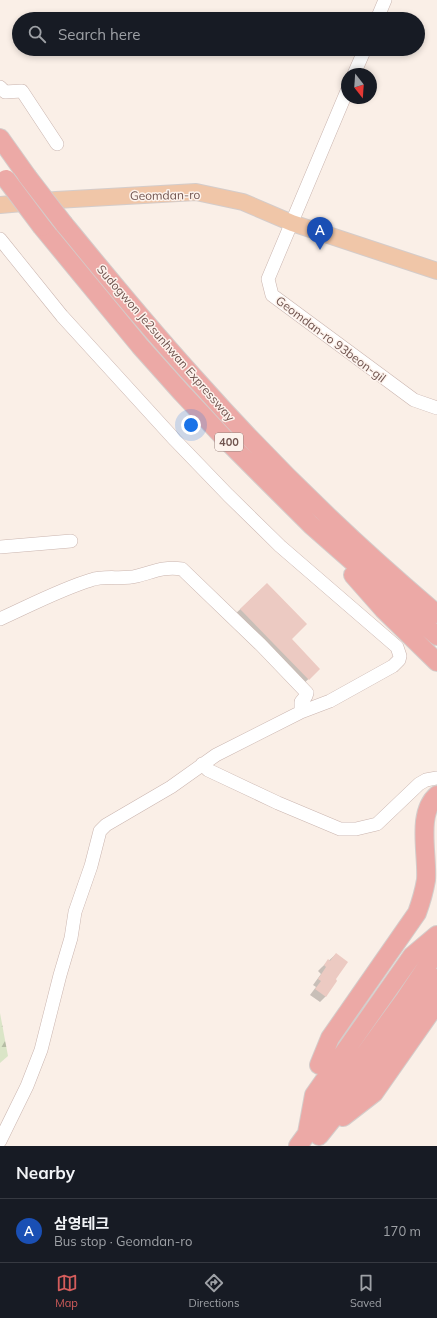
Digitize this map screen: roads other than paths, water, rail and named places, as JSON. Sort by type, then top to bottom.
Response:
[{"type":"highway","name":"Sudogwon Je2sunhwan Expressway","points":[[0,138],[64,224],[200,385],[240,428],[356,542],[437,614]]},
{"type":"highway","name":"Sudogwon Je2sunhwan Expressway","points":[[3,174],[42,228],[176,387],[311,525],[437,636]]},
{"type":"highway","points":[[311,525],[352,575],[383,609],[437,662]]},
{"type":"highway","points":[[309,1140],[319,1065],[330,1038],[417,913],[426,880],[425,814],[431,800],[437,795]]},
{"type":"highway","points":[[319,1065],[401,947],[437,927]]},
{"type":"highway","points":[[315,1089],[406,952],[437,931]]},
{"type":"highway","points":[[315,1089],[412,956],[437,935]]},
{"type":"highway","points":[[309,1140],[319,1096],[418,958],[437,939]]},
{"type":"highway","points":[[309,1140],[325,1100],[422,962],[437,944]]},
{"type":"highway","points":[[309,1140],[437,952]]},
{"type":"highway","points":[[309,1140],[434,983],[437,968]]},
{"type":"highway","points":[[309,1140],[374,1093],[437,1003]]},
{"type":"main road","name":"Geomdan-ro","points":[[0,205],[56,200],[196,192],[243,202],[292,223],[437,272]]},
{"type":"lane","points":[[380,12],[385,0]]},
{"type":"lane","points":[[357,68],[362,56]]},
{"type":"lane","points":[[0,87],[6,92],[22,91],[56,144]]},
{"type":"lane","name":"Geomdan-ro 93beon-gil","points":[[342,104],[268,279],[272,295],[414,400],[437,408]]},
{"type":"lane","points":[[0,240],[62,316],[175,440],[280,546],[397,647],[400,656],[399,660],[393,666],[330,701],[300,712],[216,755],[171,786],[106,825],[100,831],[91,866],[75,912],[71,938],[41,1050],[27,1086],[0,1141]]},
{"type":"lane","points":[[0,547],[71,541]]},
{"type":"lane","points":[[0,619],[92,579],[136,577],[151,571],[172,567],[182,569],[261,645],[307,693],[301,702],[300,712]]},
{"type":"lane","points":[[202,764],[208,770],[278,803],[340,829],[346,830],[377,824],[419,784],[426,780],[437,778]]},
{"type":"place","name":"삼영테크","points":[[320,250]]}]
